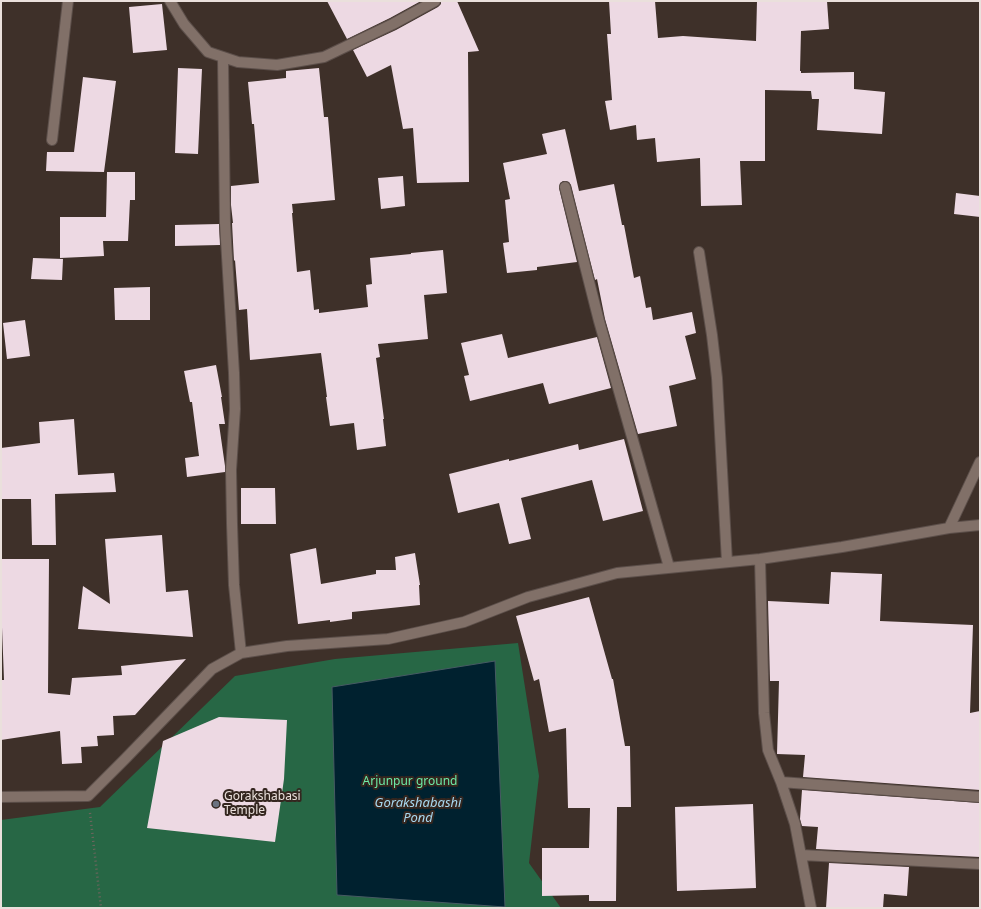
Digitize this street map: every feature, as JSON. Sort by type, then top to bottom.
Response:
[{"type":"street","points":[[52,140],[68,1]]},
{"type":"street","points":[[170,1],[184,24],[208,52],[238,62],[277,65],[324,58],[393,24],[435,1]]},
{"type":"street","points":[[223,57],[225,223],[235,409],[231,470],[232,524],[234,585],[241,653]]},
{"type":"street","points":[[565,187],[599,321],[669,567]]},
{"type":"street","points":[[698,252],[712,336],[717,378],[727,562]]},
{"type":"street","points":[[949,528],[980,462]]},
{"type":"street","points":[[1,797],[88,796],[212,669],[241,653],[287,646],[388,639],[464,622],[528,597],[617,572],[760,558],[842,547],[949,528],[980,525]]},
{"type":"street","points":[[760,558],[764,713],[768,750],[781,782],[795,824],[811,908]]},
{"type":"street","points":[[781,782],[980,797]]},
{"type":"street","points":[[801,856],[980,864]]},
{"type":"path","points":[[88,796],[101,908]]},
{"type":"green space","name":"Arjunpur ground","points":[[518,643],[539,776],[529,863],[561,908],[1,908],[1,820],[100,807],[235,676],[335,659]]},
{"type":"water","name":"Gorakshabashi Pond","points":[[495,661],[505,907],[337,895],[332,687]]},
{"type":"building","points":[[327,1],[421,1],[347,39]]},
{"type":"building","points":[[441,1],[457,1],[479,51],[468,52],[469,182],[417,183],[413,128],[403,129],[391,65],[367,77],[353,50],[396,30],[438,7],[441,4]]},
{"type":"building","points":[[609,1],[655,1],[658,38],[683,36],[756,41],[757,1],[827,1],[829,29],[801,31],[800,71],[801,73],[854,72],[854,89],[885,92],[882,134],[817,130],[819,99],[812,99],[811,91],[765,90],[765,161],[740,161],[742,205],[701,206],[700,158],[657,162],[655,138],[637,140],[636,125],[610,130],[605,101],[612,100],[607,34],[611,34]]},
{"type":"building","points":[[162,4],[167,50],[133,53],[129,7]]},
{"type":"building","points":[[178,68],[202,69],[198,154],[175,153]]},
{"type":"building","points":[[319,68],[324,117],[328,117],[335,200],[292,204],[297,272],[310,270],[314,310],[319,309],[319,313],[368,307],[366,285],[372,284],[370,258],[443,250],[447,293],[424,295],[428,339],[378,344],[380,357],[376,358],[386,446],[357,450],[354,423],[330,426],[321,353],[250,360],[247,309],[239,310],[235,260],[234,261],[231,186],[259,183],[254,124],[252,124],[248,82],[286,78],[286,71]]},
{"type":"building","points":[[83,77],[116,81],[104,172],[46,171],[47,152],[74,152]]},
{"type":"building","points":[[565,129],[579,191],[614,184],[622,225],[624,225],[634,278],[640,276],[646,308],[651,307],[653,320],[692,312],[696,333],[685,336],[696,379],[669,386],[677,426],[638,434],[605,319],[597,279],[595,280],[569,182],[563,181],[560,183],[559,188],[577,262],[537,267],[537,270],[507,273],[503,243],[509,242],[505,200],[510,199],[503,163],[547,154],[542,134]]},
{"type":"building","points":[[107,172],[135,172],[135,200],[130,200],[128,241],[103,241],[104,256],[60,258],[60,217],[106,217]]},
{"type":"building","points":[[403,176],[405,206],[381,209],[378,178]]},
{"type":"building","points":[[956,193],[980,196],[980,217],[954,214]]},
{"type":"building","points":[[219,224],[220,245],[175,246],[175,225]]},
{"type":"building","points":[[33,258],[63,259],[62,280],[31,279]]},
{"type":"building","points":[[150,287],[150,320],[115,320],[114,288]]},
{"type":"building","points":[[25,320],[30,356],[7,359],[3,323]]},
{"type":"building","points":[[502,334],[508,358],[597,337],[611,388],[549,404],[543,383],[470,401],[464,376],[469,375],[461,343]]},
{"type":"building","points":[[216,365],[225,424],[219,424],[225,472],[187,477],[185,458],[199,456],[192,402],[190,402],[184,371]]},
{"type":"building","points":[[74,419],[78,475],[114,473],[116,492],[55,494],[56,545],[32,545],[31,499],[1,499],[1,448],[40,443],[39,422]]},
{"type":"building","points":[[624,439],[643,511],[603,521],[592,480],[521,498],[531,539],[509,544],[499,503],[458,513],[449,474],[578,444],[579,450]]},
{"type":"building","points":[[241,488],[275,488],[276,524],[241,524]]},
{"type":"building","points":[[162,535],[166,592],[188,590],[193,637],[78,629],[83,586],[110,604],[105,539]]},
{"type":"building","points":[[316,548],[321,584],[376,574],[376,570],[396,570],[395,557],[415,553],[420,585],[420,605],[352,612],[352,619],[298,624],[290,554]]},
{"type":"building","points":[[1,559],[49,559],[48,693],[70,695],[72,678],[122,675],[121,666],[186,659],[135,715],[113,716],[114,735],[97,736],[98,746],[81,747],[82,763],[62,764],[60,731],[1,740],[1,680],[4,680]]},
{"type":"building","points":[[831,572],[882,574],[880,621],[973,625],[970,713],[980,711],[980,790],[803,777],[805,755],[777,754],[779,681],[770,681],[768,601],[829,604]]},
{"type":"building","points":[[589,597],[613,679],[625,746],[630,746],[631,807],[617,807],[616,901],[589,901],[589,895],[542,896],[542,848],[589,848],[590,808],[568,808],[566,728],[549,732],[539,679],[534,681],[516,616]]},
{"type":"building","name":"Gorakshabasi Temple","points":[[219,717],[287,720],[284,779],[275,842],[147,828],[163,741]]},
{"type":"building","points":[[802,790],[980,803],[980,857],[816,849],[818,827],[802,826],[800,819]]},
{"type":"building","points":[[753,804],[756,888],[677,891],[675,807]]},
{"type":"building","points":[[829,863],[909,867],[907,896],[884,894],[883,908],[826,908]]},
{"type":"place","name":"Gorakshabasi Temple","points":[[216,804]]}]
